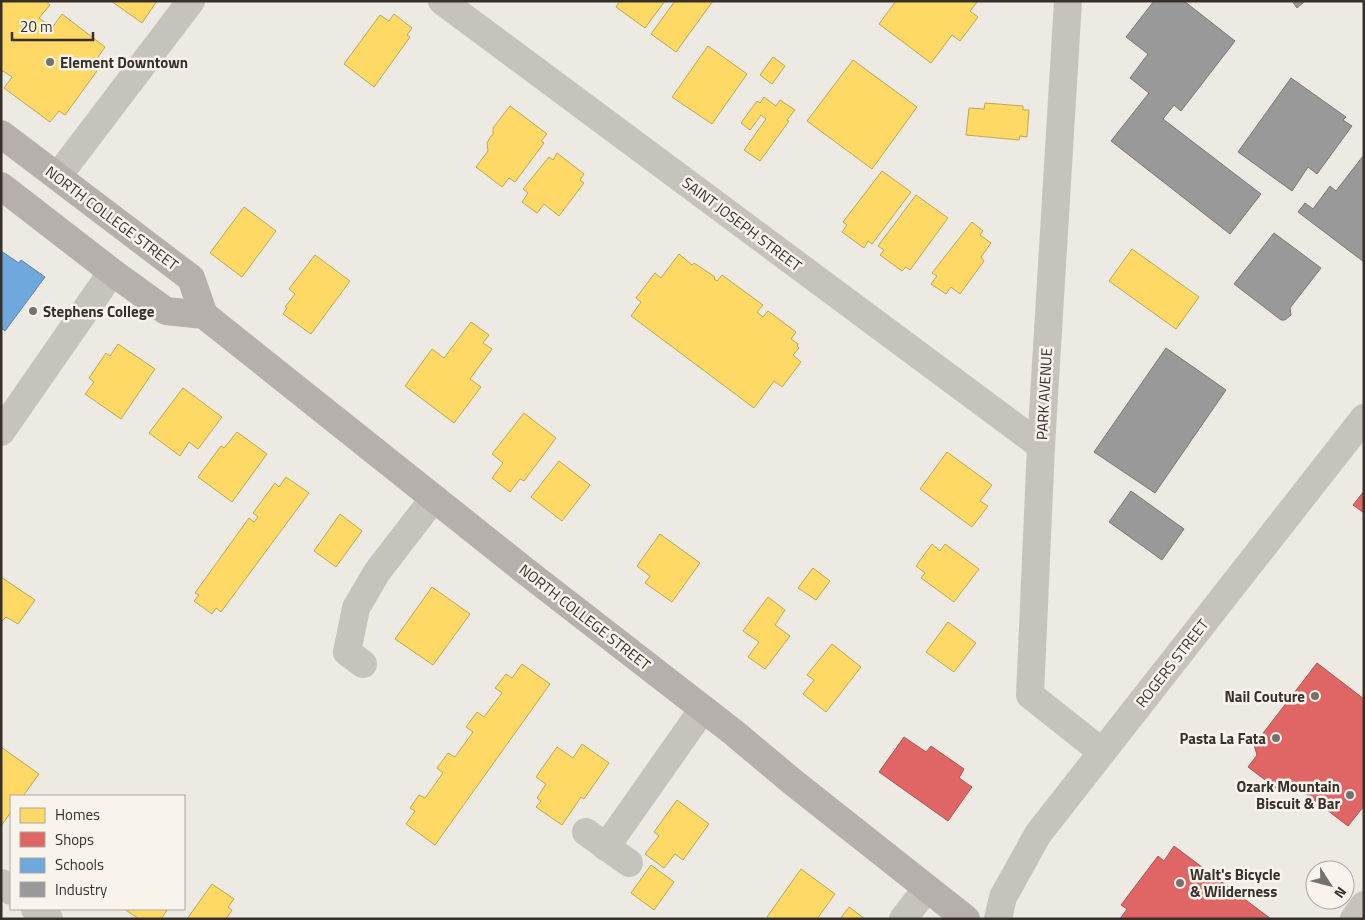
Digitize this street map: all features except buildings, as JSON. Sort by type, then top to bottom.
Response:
[{"type":"main road","name":"NORTH COLLEGE STREET","points":[[1,134],[191,278],[204,315],[703,708],[966,919]]},
{"type":"main road","points":[[1,186],[112,272],[166,310],[204,315]]},
{"type":"street","points":[[58,176],[190,1]]},
{"type":"street","name":"SAINT JOSEPH STREET","points":[[442,1],[1041,446]]},
{"type":"street","name":"PARK AVENUE","points":[[1068,1],[1041,446],[1030,695],[1102,752]]},
{"type":"street","points":[[1,432],[112,272]]},
{"type":"street","name":"ROGERS STREET","points":[[998,919],[1003,897],[1038,834],[1364,418]]},
{"type":"street","points":[[363,664],[347,652],[356,608],[377,572],[434,498]]},
{"type":"street","points":[[629,863],[596,839],[703,708]]},
{"type":"street","points":[[903,919],[927,888]]},
{"type":"street","points":[[1354,919],[1364,905]]},
{"type":"street","points":[[37,910],[49,919]]},
{"type":"place","name":"Element Downtown","points":[[50,62]]},
{"type":"place","name":"Stephens College","points":[[33,311]]},
{"type":"place","name":"Nail Couture","points":[[1315,696]]},
{"type":"place","name":"Pasta La Fata","points":[[1276,738]]},
{"type":"place","name":"Ozark Mountain Biscuit & Bar","points":[[1350,795]]},
{"type":"place","name":"Walt's Bicycle & Wilderness","points":[[1180,883]]}]
